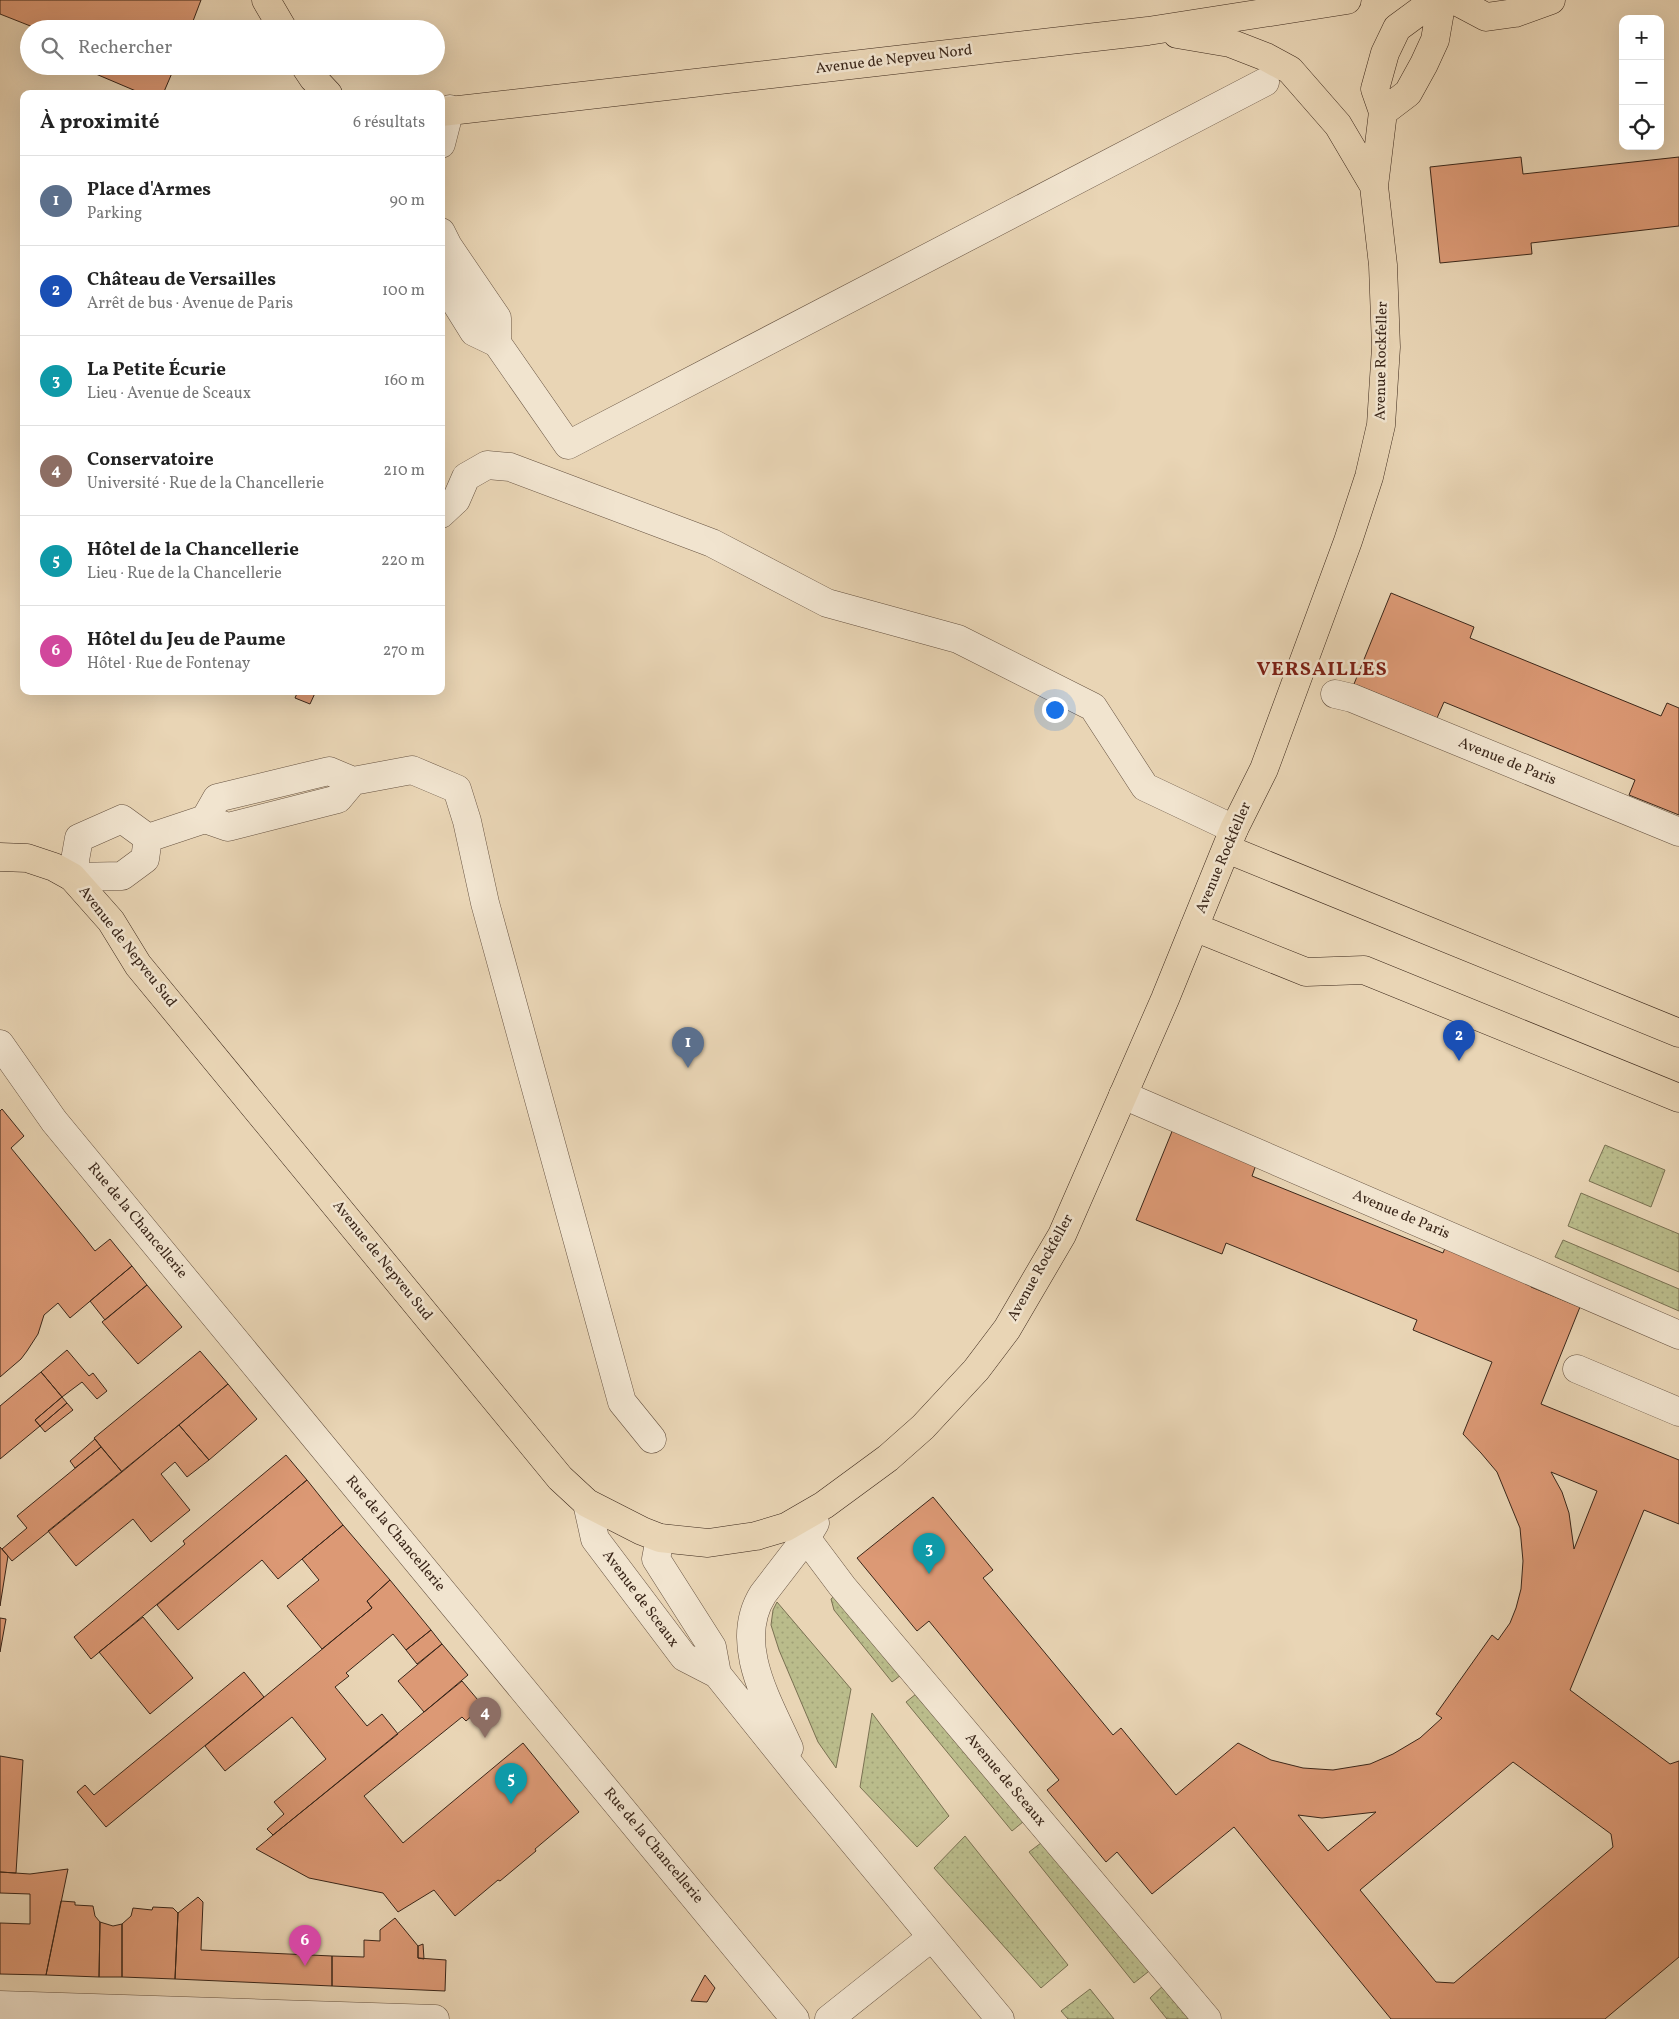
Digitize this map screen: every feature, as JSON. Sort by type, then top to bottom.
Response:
[{"type":"main road","points":[[266,0],[278,20]]},
{"type":"main road","name":"Avenue de Nepveu Nord","points":[[446,110],[1148,31],[1347,0]]},
{"type":"main road","name":"Avenue Rockfeller","points":[[824,1505],[888,1458],[923,1427],[976,1370],[1007,1329],[1062,1235],[1165,999],[1231,839],[1264,769],[1369,477],[1381,425],[1386,348],[1383,265],[1374,186],[1383,112],[1375,89],[1384,53],[1397,28],[1435,0]]},
{"type":"main road","points":[[1383,112],[1408,94],[1424,64],[1435,40],[1442,0]]},
{"type":"main road","points":[[1454,0],[1486,17],[1515,13],[1551,0]]},
{"type":"main road","points":[[1148,31],[1230,43],[1266,57],[1290,70],[1338,125],[1374,186]]},
{"type":"main road","points":[[311,75],[324,90]]},
{"type":"main road","points":[[1231,839],[1679,1033]]},
{"type":"main road","name":"Avenue de Nepveu Sud","points":[[0,857],[27,858],[54,867],[72,877],[111,921],[138,965],[560,1478],[587,1504],[642,1532],[660,1538],[708,1543],[756,1536],[786,1527],[824,1505]]},
{"type":"main road","points":[[1194,927],[1306,972],[1364,970],[1679,1098]]},
{"type":"street","points":[[445,285],[474,332],[497,343],[568,445],[1266,82]]},
{"type":"street","points":[[445,240],[497,318],[497,343]]},
{"type":"street","points":[[445,510],[456,500],[466,477],[486,465],[510,467],[712,543],[827,603],[958,639],[1093,707],[1145,787],[1231,839]]},
{"type":"street","name":"Avenue de Paris","points":[[1335,694],[1352,698],[1679,832]]},
{"type":"street","points":[[148,838],[205,820],[228,827],[338,799],[353,780],[412,770],[457,789],[467,821],[484,903],[622,1402],[652,1440]]},
{"type":"street","points":[[122,820],[148,838],[145,859],[122,876],[72,877],[79,838],[122,820]]},
{"type":"street","name":"Rue de la Chancellerie","points":[[0,1044],[54,1121],[783,2015]]},
{"type":"street","name":"Avenue de Paris","points":[[1123,1095],[1679,1335]]},
{"type":"street","points":[[1577,1369],[1679,1412]]},
{"type":"street","name":"Avenue de Sceaux","points":[[587,1504],[595,1539],[684,1657],[718,1674],[806,1786],[1000,2019]]},
{"type":"street","name":"Avenue de Sceaux","points":[[806,1786],[757,1676],[750,1628],[756,1603],[806,1538],[824,1505]]},
{"type":"street","name":"Avenue de Sceaux","points":[[660,1538],[656,1560],[712,1647],[718,1674]]},
{"type":"street","name":"Avenue de Sceaux","points":[[806,1538],[842,1586],[1207,2019]]},
{"type":"street","points":[[829,2019],[932,1937]]},
{"type":"street","points":[[0,2005],[179,2015],[435,2019]]},
{"type":"green space","points":[[1605,1145],[1665,1170],[1651,1207],[1589,1181]]},
{"type":"green space","points":[[1581,1193],[1679,1234],[1679,1272],[1568,1226]]},
{"type":"green space","points":[[1563,1240],[1679,1289],[1679,1311],[1555,1257]]},
{"type":"green space","points":[[839,1592],[905,1672],[892,1682],[834,1610],[831,1599]]},
{"type":"green space","points":[[777,1602],[851,1689],[836,1768],[818,1742],[779,1650],[771,1625],[773,1610]]},
{"type":"green space","points":[[921,1690],[1029,1817],[1012,1831],[906,1702]]},
{"type":"green space","points":[[872,1713],[949,1816],[917,1847],[860,1787]]},
{"type":"green space","points":[[965,1836],[1068,1965],[1041,1988],[934,1868]]},
{"type":"green space","points":[[1045,1840],[1153,1968],[1134,1983],[1029,1852]]},
{"type":"green space","points":[[1166,1983],[1195,2019],[1167,2019],[1150,1998]]},
{"type":"green space","points":[[1090,1989],[1114,2019],[1068,2019],[1061,2011]]},
{"type":"building","points":[[0,0],[201,0],[193,20],[20,20],[20,22],[0,14]]},
{"type":"building","points":[[98,75],[171,75],[165,90],[134,90]]},
{"type":"building","points":[[1521,157],[1523,174],[1679,157],[1679,226],[1531,243],[1532,254],[1440,263],[1430,167]]},
{"type":"building","points":[[1391,593],[1474,627],[1470,638],[1661,716],[1667,703],[1679,708],[1679,815],[1629,795],[1635,780],[1444,702],[1437,718],[1354,684]]},
{"type":"building","points":[[296,695],[314,695],[310,704],[295,698]]},
{"type":"building","points":[[2,1109],[24,1136],[11,1148],[95,1251],[110,1239],[132,1266],[70,1318],[58,1303],[44,1315],[38,1334],[21,1359],[0,1377],[0,1111]]},
{"type":"building","points":[[1173,1129],[1257,1162],[1252,1176],[1443,1253],[1449,1238],[1536,1273],[1531,1287],[1580,1307],[1541,1404],[1679,1460],[1679,1524],[1644,1510],[1570,1690],[1670,1764],[1679,1761],[1679,1957],[1605,2019],[1391,2019],[1234,1827],[1152,1894],[1117,1852],[1106,1862],[1047,1790],[1059,1780],[929,1621],[917,1631],[857,1558],[933,1497],[993,1570],[983,1578],[1113,1735],[1121,1728],[1176,1795],[1238,1743],[1271,1760],[1303,1768],[1333,1770],[1370,1764],[1393,1754],[1420,1738],[1442,1718],[1436,1714],[1492,1635],[1498,1640],[1510,1623],[1521,1589],[1523,1561],[1520,1528],[1497,1472],[1463,1434],[1492,1362],[1413,1330],[1417,1320],[1226,1243],[1222,1254],[1136,1220]],"holes":[[[1551,1472],[1597,1491],[1574,1549],[1569,1513],[1562,1492]],[[1513,1762],[1611,1834],[1613,1847],[1454,1983],[1436,1982],[1360,1890]],[[1376,1812],[1328,1851],[1298,1815],[1322,1818]]]},
{"type":"building","points":[[132,1266],[147,1285],[105,1320],[90,1301]]},
{"type":"building","points":[[147,1285],[182,1327],[138,1364],[102,1322]]},
{"type":"building","points":[[67,1350],[89,1376],[93,1373],[107,1391],[97,1399],[82,1382],[62,1397],[41,1372]]},
{"type":"building","points":[[200,1351],[228,1384],[122,1472],[94,1438]]},
{"type":"building","points":[[41,1372],[62,1397],[35,1420],[40,1426],[0,1459],[0,1406]]},
{"type":"building","points":[[228,1384],[257,1419],[209,1460],[179,1425]]},
{"type":"building","points":[[62,1397],[67,1403],[40,1426],[35,1420]]},
{"type":"building","points":[[67,1403],[73,1410],[45,1432],[40,1426]]},
{"type":"building","points":[[179,1425],[209,1460],[187,1477],[175,1462],[161,1474],[190,1510],[151,1542],[133,1519],[76,1566],[48,1531]]},
{"type":"building","points":[[95,1439],[101,1447],[75,1468],[70,1461]]},
{"type":"building","points":[[101,1447],[122,1472],[12,1561],[2,1549],[27,1528],[17,1516]]},
{"type":"building","points":[[286,1455],[307,1480],[91,1659],[74,1637],[185,1544],[183,1541]]},
{"type":"building","points":[[307,1480],[343,1525],[278,1579],[262,1560],[178,1630],[157,1605]]},
{"type":"building","points":[[343,1525],[390,1580],[367,1601],[372,1608],[322,1649],[287,1606],[319,1580],[302,1559]]},
{"type":"building","points":[[0,1547],[8,1556],[0,1606]]},
{"type":"building","points":[[390,1580],[431,1630],[406,1650],[393,1634],[346,1673],[349,1676],[335,1687],[367,1726],[382,1714],[398,1734],[273,1835],[267,1829],[284,1814],[274,1802],[326,1759],[292,1717],[225,1771],[205,1746],[372,1608],[367,1601]]},
{"type":"building","points":[[143,1617],[193,1678],[150,1714],[99,1652]]},
{"type":"building","points":[[0,1618],[6,1619],[0,1652]]},
{"type":"building","points":[[431,1630],[442,1644],[417,1664],[406,1650]]},
{"type":"building","points":[[442,1644],[468,1675],[424,1712],[398,1681]]},
{"type":"building","points":[[244,1672],[264,1697],[106,1827],[77,1792],[85,1785],[94,1795]]},
{"type":"building","points":[[462,1681],[483,1706],[466,1721],[462,1717],[364,1796],[403,1843],[523,1743],[579,1812],[500,1881],[498,1880],[455,1916],[434,1890],[398,1912],[383,1893],[309,1878],[256,1849]]},
{"type":"building","points":[[0,1756],[23,1760],[16,1873],[0,1872]]},
{"type":"building","points":[[68,1869],[46,1975],[0,1974],[0,1923],[30,1924],[30,1894],[0,1893],[0,1872],[30,1874]]},
{"type":"building","points":[[198,1897],[203,1902],[201,1950],[332,1956],[332,1986],[175,1979],[178,1913]]},
{"type":"building","points":[[61,1901],[75,1902],[75,1905],[93,1906],[95,1916],[100,1922],[99,1977],[46,1975]]},
{"type":"building","points":[[153,1907],[173,1908],[178,1913],[175,1979],[122,1977],[122,1924],[131,1916],[133,1908],[152,1910]]},
{"type":"building","points":[[395,1918],[418,1946],[418,1958],[446,1960],[445,1991],[332,1986],[332,1956],[364,1957],[364,1940],[380,1941],[380,1930]]},
{"type":"building","points":[[100,1922],[113,1926],[122,1924],[122,1977],[99,1977]]},
{"type":"building","points":[[423,1944],[424,1959],[418,1958],[418,1946]]},
{"type":"building","points":[[705,1975],[715,1988],[707,2002],[691,2001]]},
{"type":"place","name":"Château de Versailles","points":[[1459,1061]]},
{"type":"place","name":"Place d'Armes","points":[[688,1068]]},
{"type":"place","name":"La Petite Écurie","points":[[929,1574]]},
{"type":"place","name":"Conservatoire","points":[[485,1738]]},
{"type":"place","name":"Hôtel de la Chancellerie","points":[[511,1804]]},
{"type":"place","name":"Hôtel du Jeu de Paume","points":[[305,1966]]},
{"type":"district","name":"VERSAILLES","points":[[1322,670]]}]
